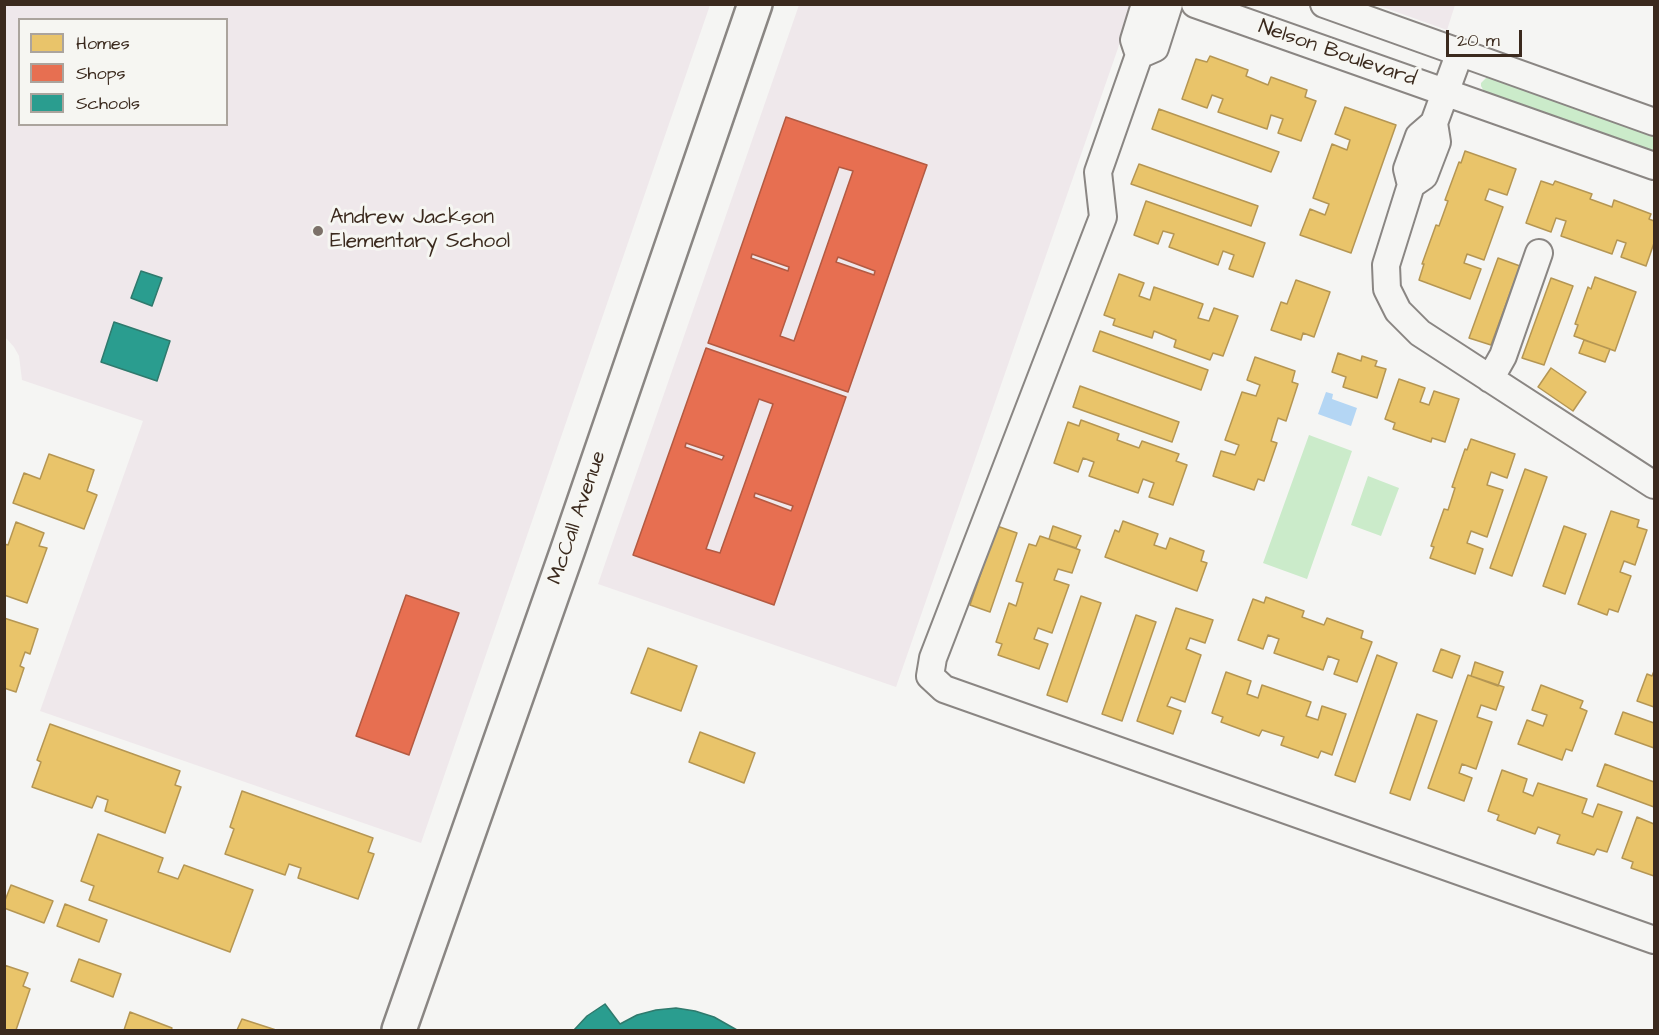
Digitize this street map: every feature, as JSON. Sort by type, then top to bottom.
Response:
[{"type":"main road","name":"McCall Avenue","points":[[399,1030],[567,552],[755,4]]},
{"type":"street","points":[[1145,4],[1134,40],[1139,55],[1098,172],[1103,217],[933,658],[930,676],[944,688],[1654,940]]},
{"type":"street","points":[[1139,55],[1155,48],[1169,4]]},
{"type":"street","name":"Nelson Boulevard","points":[[1195,4],[1654,166]]},
{"type":"street","name":"Nelson Boulevard","points":[[1324,4],[1654,122]]},
{"type":"street","points":[[1460,52],[1434,123],[1419,136],[1407,169],[1411,185],[1388,255],[1385,271],[1387,289],[1398,311],[1420,333],[1654,485]]},
{"type":"street","points":[[1490,379],[1503,356],[1539,253]]},
{"type":"shaded area","name":"Andrew Jackson Elementary School","points":[[5,5],[710,5],[421,843],[40,711],[143,421],[22,380],[19,356],[5,337]]},
{"type":"shaded area","points":[[799,5],[1133,5],[896,687],[598,584]]},
{"type":"shaded area","points":[[1377,5],[1455,5],[1447,30]]},
{"type":"green space","points":[[1487,77],[1654,135],[1654,153],[1485,93],[1481,83]]},
{"type":"green space","points":[[1309,435],[1352,451],[1307,579],[1263,563]]},
{"type":"green space","points":[[1368,476],[1399,488],[1381,536],[1351,525]]},
{"type":"water","points":[[1326,392],[1333,394],[1332,399],[1357,408],[1351,426],[1318,414]]},
{"type":"building: Homes","points":[[1210,56],[1248,70],[1246,76],[1268,85],[1271,77],[1307,90],[1305,97],[1316,101],[1301,141],[1278,133],[1283,119],[1271,115],[1267,129],[1218,112],[1223,99],[1212,95],[1207,108],[1182,99],[1196,59],[1207,62]]},
{"type":"building: Homes","points":[[1345,107],[1396,125],[1351,253],[1300,235],[1310,209],[1325,215],[1329,204],[1313,198],[1332,144],[1347,150],[1350,140],[1335,134]]},
{"type":"building: Homes","points":[[1159,109],[1279,152],[1271,172],[1152,129]]},
{"type":"building: Homes","points":[[1465,151],[1516,169],[1507,195],[1489,189],[1485,200],[1503,207],[1484,260],[1467,254],[1464,263],[1481,269],[1470,299],[1419,280],[1424,264],[1422,264],[1436,225],[1439,226],[1448,201],[1445,200]]},
{"type":"building: Homes","points":[[1139,164],[1258,206],[1251,226],[1131,184]]},
{"type":"building: Homes","points":[[1541,181],[1553,185],[1555,181],[1592,194],[1590,199],[1612,207],[1614,200],[1651,214],[1649,219],[1654,221],[1654,243],[1646,266],[1621,257],[1626,243],[1617,240],[1612,254],[1561,236],[1566,221],[1556,218],[1551,232],[1526,223]]},
{"type":"building: Homes","points":[[1146,201],[1265,243],[1253,277],[1229,269],[1234,255],[1223,251],[1218,265],[1169,247],[1174,234],[1163,231],[1158,244],[1134,235]]},
{"type":"building: Homes","points":[[1498,258],[1520,266],[1491,345],[1469,338]]},
{"type":"building: Homes","points":[[1119,274],[1144,283],[1139,296],[1150,300],[1154,287],[1203,304],[1198,318],[1209,321],[1214,308],[1238,316],[1223,356],[1213,353],[1210,360],[1174,347],[1176,340],[1154,331],[1152,338],[1113,325],[1115,319],[1104,315]]},
{"type":"building: Homes","points":[[1595,277],[1636,292],[1615,351],[1574,336],[1578,325],[1575,324],[1588,287],[1591,289]]},
{"type":"building: Homes","points":[[1551,278],[1573,286],[1544,365],[1522,358]]},
{"type":"building: Homes","points":[[1296,280],[1330,292],[1314,337],[1303,333],[1301,340],[1271,330],[1281,302],[1287,304]]},
{"type":"building: Homes","points":[[1100,331],[1208,370],[1201,390],[1093,351]]},
{"type":"building: Homes","points":[[1584,340],[1610,349],[1605,362],[1579,353]]},
{"type":"building: Homes","points":[[1338,353],[1361,361],[1362,356],[1377,361],[1375,366],[1386,369],[1377,398],[1343,387],[1346,377],[1332,372]]},
{"type":"building: Homes","points":[[1255,357],[1295,371],[1292,382],[1298,384],[1286,421],[1278,418],[1271,441],[1277,443],[1264,481],[1258,479],[1254,490],[1213,476],[1221,451],[1235,455],[1239,445],[1225,440],[1242,392],[1256,396],[1260,385],[1247,380]]},
{"type":"building: Homes","points":[[1551,368],[1586,392],[1573,411],[1538,387]]},
{"type":"building: Homes","points":[[1399,379],[1425,388],[1420,402],[1429,405],[1434,391],[1459,399],[1445,442],[1432,438],[1431,442],[1393,429],[1395,423],[1385,419]]},
{"type":"building: Homes","points":[[1080,386],[1179,422],[1172,442],[1073,407]]},
{"type":"building: Homes","points":[[1081,420],[1119,434],[1117,440],[1139,448],[1142,441],[1179,454],[1176,461],[1187,465],[1173,505],[1149,497],[1154,483],[1143,479],[1138,493],[1089,476],[1094,462],[1083,458],[1078,472],[1054,463],[1068,422],[1079,426]]},
{"type":"building: Homes","points":[[1471,439],[1515,454],[1507,478],[1491,472],[1487,485],[1503,490],[1487,537],[1471,531],[1467,543],[1483,549],[1475,574],[1430,558],[1434,547],[1431,546],[1444,509],[1448,510],[1455,488],[1452,487],[1465,449],[1467,450]]},
{"type":"building: Homes","points":[[49,454],[94,470],[87,491],[97,495],[84,529],[13,503],[24,473],[40,479]]},
{"type":"building: Homes","points":[[1525,469],[1547,477],[1512,576],[1490,568]]},
{"type":"building: Homes","points":[[1611,511],[1639,520],[1637,527],[1647,530],[1635,565],[1624,561],[1620,572],[1631,576],[1618,612],[1609,609],[1607,615],[1578,604]]},
{"type":"building: Homes","points":[[1123,521],[1158,534],[1154,545],[1166,549],[1170,538],[1204,551],[1201,561],[1207,563],[1197,591],[1105,557],[1115,530],[1119,532]]},
{"type":"building: Homes","points":[[16,522],[44,533],[39,546],[47,548],[27,603],[4,595],[4,544],[8,545]]},
{"type":"building: Homes","points":[[997,526],[1017,533],[990,612],[970,605]]},
{"type":"building: Homes","points":[[1053,526],[1081,536],[1076,548],[1049,539]]},
{"type":"building: Homes","points":[[1564,526],[1586,534],[1565,594],[1543,586]]},
{"type":"building: Homes","points":[[1040,536],[1080,550],[1072,573],[1058,569],[1054,580],[1069,585],[1052,633],[1038,628],[1034,639],[1048,644],[1039,669],[998,655],[1002,644],[996,642],[1009,603],[1016,606],[1023,583],[1016,581],[1029,544],[1036,546]]},
{"type":"building: Homes","points":[[1081,596],[1101,603],[1067,702],[1047,695]]},
{"type":"building: Homes","points":[[1266,597],[1304,611],[1302,617],[1324,625],[1327,618],[1363,631],[1361,638],[1372,642],[1357,682],[1334,674],[1339,660],[1328,656],[1323,670],[1274,653],[1279,639],[1268,635],[1263,649],[1238,640],[1253,599],[1264,603]]},
{"type":"building: Homes","points":[[1176,608],[1213,620],[1205,643],[1190,638],[1186,649],[1201,655],[1185,702],[1171,697],[1167,706],[1181,711],[1173,734],[1137,721]]},
{"type":"building: Homes","points":[[1136,615],[1156,622],[1122,721],[1102,714]]},
{"type":"building: Homes","points":[[4,618],[38,629],[30,654],[25,652],[20,666],[24,668],[16,692],[4,688]]},
{"type":"building: Homes","points":[[648,648],[697,666],[681,711],[631,693]]},
{"type":"building: Homes","points":[[1441,649],[1460,656],[1452,678],[1433,671]]},
{"type":"building: Homes","points":[[1377,655],[1397,663],[1355,782],[1335,775]]},
{"type":"building: Homes","points":[[1475,662],[1503,672],[1498,686],[1471,676]]},
{"type":"building: Homes","points":[[1654,671],[1654,707],[1637,701],[1647,674],[1652,676]]},
{"type":"building: Homes","points":[[1226,672],[1251,681],[1247,694],[1258,698],[1262,685],[1311,702],[1306,716],[1318,720],[1322,706],[1346,714],[1332,755],[1321,751],[1318,758],[1281,745],[1284,737],[1262,730],[1259,736],[1221,722],[1223,717],[1212,713]]},
{"type":"building: Homes","points":[[1468,675],[1504,687],[1496,710],[1481,705],[1477,717],[1492,722],[1476,769],[1462,764],[1459,773],[1472,778],[1464,801],[1428,788]]},
{"type":"building: Homes","points":[[1541,685],[1583,701],[1580,708],[1587,711],[1572,751],[1566,749],[1562,760],[1518,744],[1527,720],[1543,726],[1547,715],[1532,710]]},
{"type":"building: Homes","points":[[1623,712],[1654,723],[1654,748],[1615,734]]},
{"type":"building: Homes","points":[[1417,714],[1437,721],[1410,800],[1390,793]]},
{"type":"building: Homes","points":[[50,724],[180,771],[175,785],[181,787],[165,833],[105,811],[108,800],[97,796],[92,808],[32,787],[41,762],[37,760]]},
{"type":"building: Homes","points":[[700,732],[755,753],[744,783],[689,762]]},
{"type":"building: Homes","points":[[1605,764],[1654,782],[1654,807],[1597,786]]},
{"type":"building: Homes","points":[[1502,770],[1527,779],[1523,792],[1533,796],[1538,783],[1587,799],[1582,813],[1593,817],[1598,804],[1622,812],[1607,852],[1597,849],[1594,855],[1557,843],[1560,835],[1538,827],[1535,834],[1497,820],[1499,815],[1488,811]]},
{"type":"building: Homes","points":[[242,791],[373,838],[368,852],[374,854],[358,899],[298,878],[301,868],[289,864],[285,875],[225,854],[234,829],[230,827]]},
{"type":"building: Homes","points":[[1637,817],[1654,824],[1654,876],[1631,868],[1633,862],[1622,858]]},
{"type":"building: Homes","points":[[98,834],[163,858],[158,872],[178,879],[184,865],[253,890],[230,952],[89,900],[94,886],[81,881]]},
{"type":"building: Homes","points":[[11,885],[53,901],[44,923],[4,908]]},
{"type":"building: Homes","points":[[65,904],[107,920],[99,942],[57,926]]},
{"type":"building: Homes","points":[[79,959],[121,974],[113,997],[71,981]]},
{"type":"building: Homes","points":[[4,965],[28,973],[23,986],[30,989],[16,1030],[4,1030]]},
{"type":"building: Homes","points":[[130,1012],[172,1028],[171,1030],[124,1030]]},
{"type":"building: Homes","points":[[242,1019],[276,1030],[237,1030]]},
{"type":"building: Shops","points":[[786,117],[927,165],[848,392],[708,343]],"holes":[[[839,167],[853,171],[794,341],[780,336]],[[752,254],[789,267],[788,271],[751,258]],[[838,257],[875,271],[874,275],[836,262]]]},
{"type":"building: Shops","points":[[706,348],[846,397],[774,605],[633,555]],"holes":[[[759,399],[773,404],[720,553],[706,549]],[[686,443],[724,456],[722,460],[685,447]],[[755,493],[793,506],[791,511],[754,497]]]},
{"type":"building: Shops","points":[[406,595],[459,613],[409,755],[356,736]]},
{"type":"building: Schools","points":[[141,271],[162,278],[152,306],[131,298]]},
{"type":"building: Schools","points":[[114,322],[170,341],[157,381],[101,362]]},
{"type":"building: Schools","points":[[605,1004],[620,1024],[637,1015],[676,1008],[714,1017],[737,1030],[574,1030],[587,1016]]},
{"type":"place","name":"Andrew Jackson Elementary School","points":[[318,231]]}]
